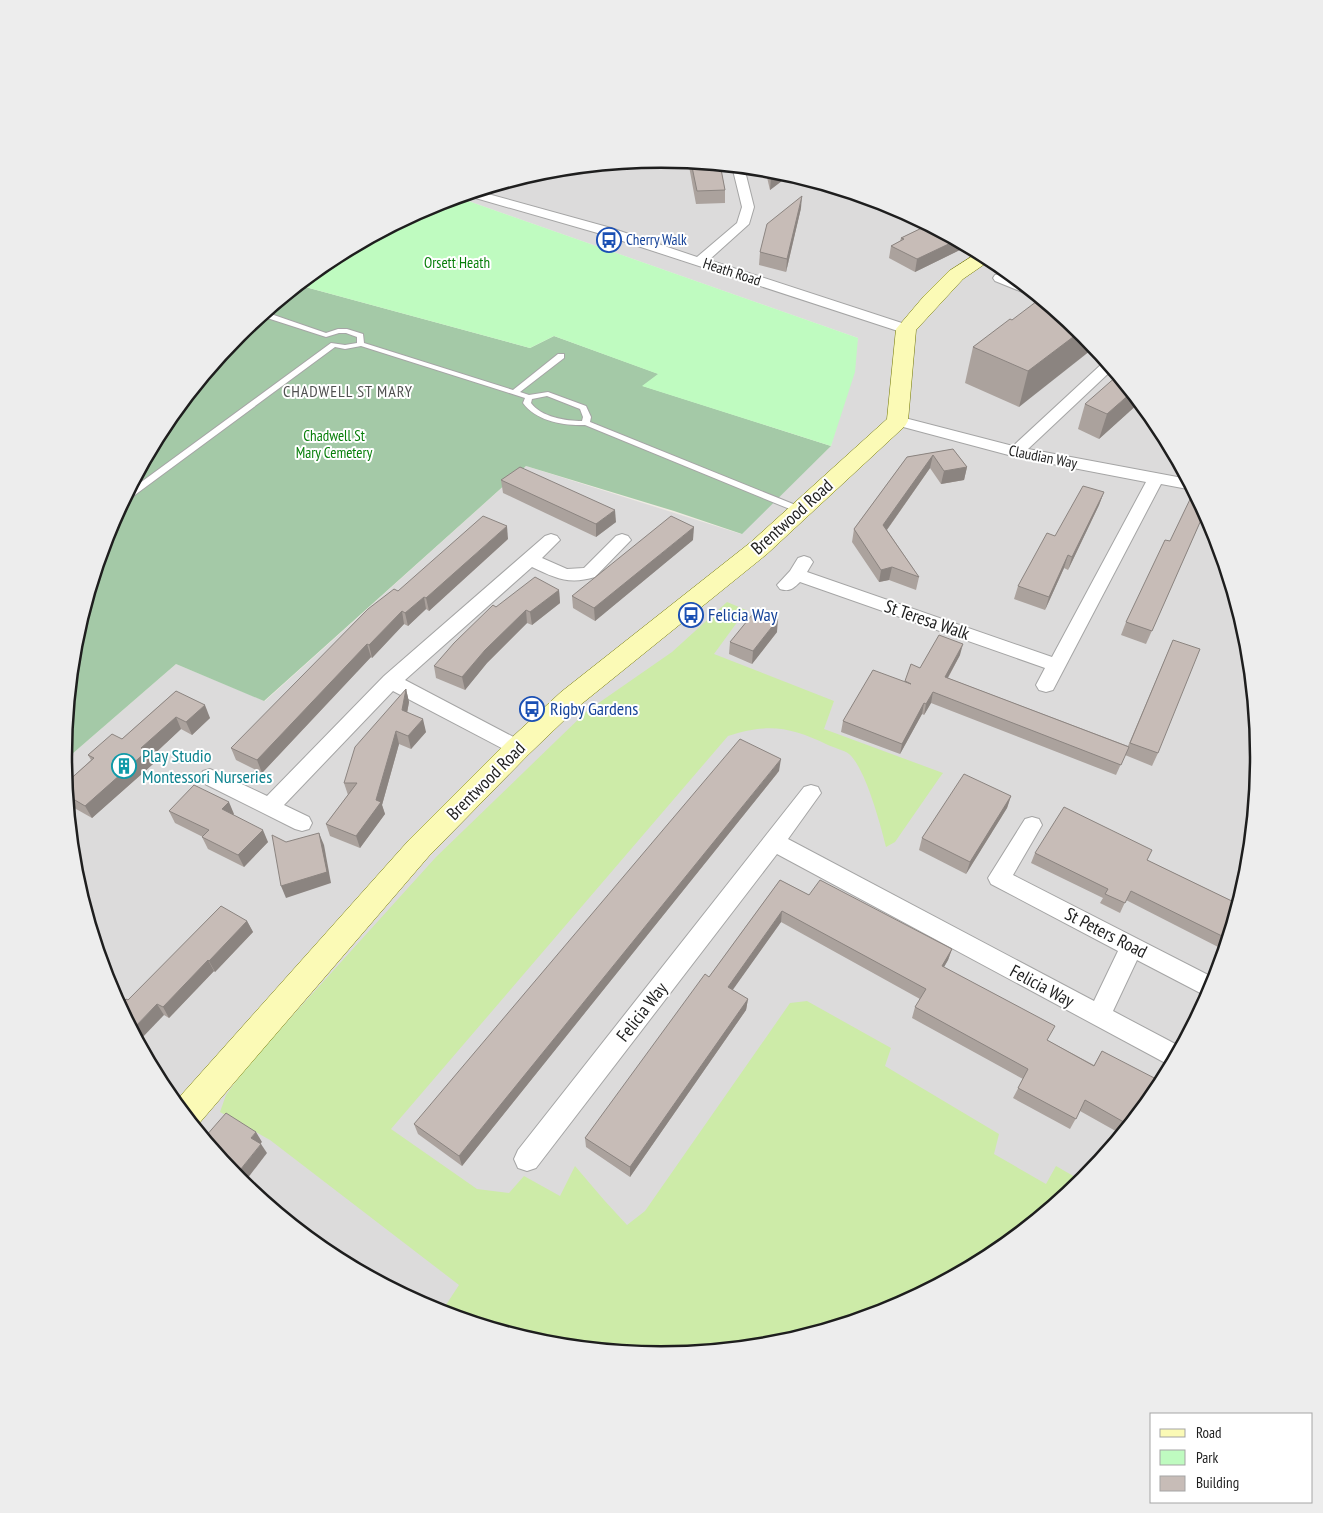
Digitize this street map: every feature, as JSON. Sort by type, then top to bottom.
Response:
[{"type":"street","points":[[699,262],[744,224],[748,207],[740,173]]},
{"type":"street","name":"Heath Road","points":[[481,196],[606,231],[906,329]]},
{"type":"street","points":[[897,421],[906,329],[930,300],[956,274],[978,260]]},
{"type":"street","points":[[1000,278],[1011,282]]},
{"type":"street","points":[[1016,452],[1104,368]]},
{"type":"street","name":"Claudian Way","points":[[897,421],[1016,452],[1183,483]]},
{"type":"street","name":"Brentwood Road","points":[[190,1110],[419,848],[518,748],[570,698],[712,588],[897,421]]},
{"type":"street","points":[[1046,685],[1156,478]]},
{"type":"street","points":[[270,806],[391,682],[551,540]]},
{"type":"street","points":[[530,559],[565,575],[589,573],[622,540]]},
{"type":"street","name":"St Teresa Walk","points":[[796,574],[1056,665]]},
{"type":"street","points":[[391,682],[518,748]]},
{"type":"street","points":[[210,777],[302,823]]},
{"type":"street","name":"Felicia Way","points":[[527,1159],[811,793]]},
{"type":"street","name":"St Peters Road","points":[[1032,825],[1000,878],[1205,984]]},
{"type":"street","name":"Felicia Way","points":[[774,842],[1171,1053]]},
{"type":"street","points":[[1099,1016],[1132,946]]},
{"type":"lane","points":[[270,316],[326,335],[338,331],[347,331],[360,336],[361,344]]},
{"type":"lane","points":[[326,335],[334,345],[345,347],[361,344],[529,397],[548,394],[583,408],[587,417],[586,423]]},
{"type":"lane","points":[[136,490],[334,345]]},
{"type":"lane","points":[[515,392],[560,356]]},
{"type":"lane","points":[[529,397],[527,403],[533,411],[566,423],[586,423],[800,510]]},
{"type":"shaded area","points":[[623,169],[700,169],[776,179],[814,188],[887,212],[956,246],[1020,289],[1078,340],[1104,368],[1129,398],[1172,462],[1206,531],[1230,604],[1245,680],[1249,718],[1249,795],[1239,871],[1219,946],[1206,982],[1190,1017],[1172,1051],[1129,1115],[1078,1173],[1050,1199],[1020,1224],[956,1267],[887,1301],[851,1314],[776,1334],[738,1340],[662,1346],[623,1344],[547,1334],[509,1325],[436,1301],[401,1285],[367,1267],[303,1224],[245,1173],[194,1115],[151,1051],[117,982],[93,909],[78,833],[72,754],[176,664],[265,701],[526,466],[741,534],[831,446],[858,338],[467,201],[547,179]]},
{"type":"green space","name":"Orsett Heath","points":[[467,201],[858,338],[855,372],[831,446],[642,386],[658,374],[554,336],[530,348],[306,287],[367,246],[436,212]]},
{"type":"green space","name":"Chadwell St Mary Cemetery","points":[[306,287],[530,348],[554,336],[659,374],[643,386],[831,446],[742,534],[674,511],[526,466],[264,701],[176,664],[72,754],[78,680],[84,642],[104,567],[117,531],[133,496],[151,462],[194,398],[245,340]]},
{"type":"green space","points":[[727,602],[746,610],[714,654],[834,701],[824,729],[943,773],[895,842],[886,847],[861,771],[849,754],[802,734],[779,729],[756,729],[728,736],[391,1129],[477,1189],[509,1193],[524,1176],[560,1196],[575,1166],[627,1225],[645,1211],[790,1003],[807,1001],[891,1048],[885,1066],[999,1134],[994,1154],[1046,1184],[1056,1166],[1074,1177],[1020,1224],[989,1246],[956,1267],[887,1301],[814,1325],[776,1334],[700,1344],[662,1346],[623,1344],[547,1334],[509,1325],[446,1305],[459,1285],[270,1140],[220,1112],[226,1095],[247,1066],[436,857],[587,711],[672,652]]},
{"type":"building","points":[[692,169],[721,171],[725,190],[697,191]]},
{"type":"building","points":[[802,196],[787,259],[760,252],[767,224]]},
{"type":"building","points":[[922,228],[950,243],[917,259],[891,246],[904,239],[901,238]]},
{"type":"building","points":[[1036,302],[1074,336],[1028,371],[973,347],[1010,319],[1012,320]]},
{"type":"building","points":[[1113,379],[1127,396],[1107,414],[1085,404]]},
{"type":"building","points":[[953,449],[967,467],[944,471],[933,455],[883,525],[919,577],[892,567],[881,570],[854,529],[907,457]]},
{"type":"building","points":[[520,467],[615,510],[596,524],[501,480]]},
{"type":"building","points":[[1083,486],[1104,492],[1072,557],[1068,555],[1049,597],[1018,586],[1047,533],[1055,536]]},
{"type":"building","points":[[1191,498],[1201,520],[1152,631],[1126,622],[1165,540],[1170,541]]},
{"type":"building","points":[[483,516],[507,526],[426,598],[424,597],[405,613],[402,611],[369,645],[367,644],[257,760],[231,748],[368,609],[394,589],[398,591]]},
{"type":"building","points":[[671,516],[694,527],[594,608],[572,596]]},
{"type":"building","points":[[535,577],[559,590],[530,612],[526,610],[485,650],[462,677],[434,666],[454,643],[493,605],[496,607]]},
{"type":"building","points":[[756,610],[778,619],[753,651],[730,642]]},
{"type":"building","points":[[939,635],[963,644],[945,677],[1129,747],[1121,765],[933,692],[926,704],[924,703],[902,744],[843,721],[873,670],[911,684],[905,681],[911,664],[920,668]]},
{"type":"building","points":[[1173,640],[1200,649],[1158,753],[1130,743]]},
{"type":"building","points":[[406,689],[402,710],[423,719],[408,736],[396,731],[376,800],[381,802],[356,836],[326,824],[357,783],[344,783],[355,747]]},
{"type":"building","points":[[176,691],[205,705],[186,722],[176,717],[141,748],[147,751],[85,806],[75,800],[73,777],[94,758],[88,755],[112,734],[122,739]]},
{"type":"building","points":[[740,739],[781,759],[459,1156],[414,1124]]},
{"type":"building","points":[[964,774],[1011,796],[970,862],[922,838]]},
{"type":"building","points":[[194,785],[229,802],[222,809],[263,830],[238,855],[202,837],[209,830],[169,811]]},
{"type":"building","points":[[1064,807],[1152,850],[1147,860],[1232,901],[1222,936],[1131,891],[1125,903],[1105,894],[1108,889],[1035,853]]},
{"type":"building","points":[[319,833],[327,872],[281,886],[272,835],[286,842]]},
{"type":"building","points":[[780,880],[809,895],[820,880],[952,949],[942,966],[1055,1026],[1047,1040],[1094,1066],[1102,1051],[1155,1078],[1123,1122],[1085,1100],[1076,1119],[1018,1088],[1028,1069],[915,1007],[926,989],[782,911],[728,987],[748,999],[630,1167],[585,1138],[705,974],[709,977]]},
{"type":"building","points":[[221,906],[247,921],[163,1007],[157,1004],[137,1025],[125,1000],[128,1000]]},
{"type":"building","points":[[226,1113],[256,1132],[251,1138],[261,1144],[241,1169],[209,1133]]},
{"type":"place","name":"Cherry Walk","points":[[609,240]]},
{"type":"place","name":"Felicia Way","points":[[691,615]]},
{"type":"place","name":"Rigby Gardens","points":[[532,709]]},
{"type":"place","name":"Play Studio Montessori Nurseries","points":[[124,766]]},
{"type":"district","name":"CHADWELL ST MARY","points":[[348,391]]}]
